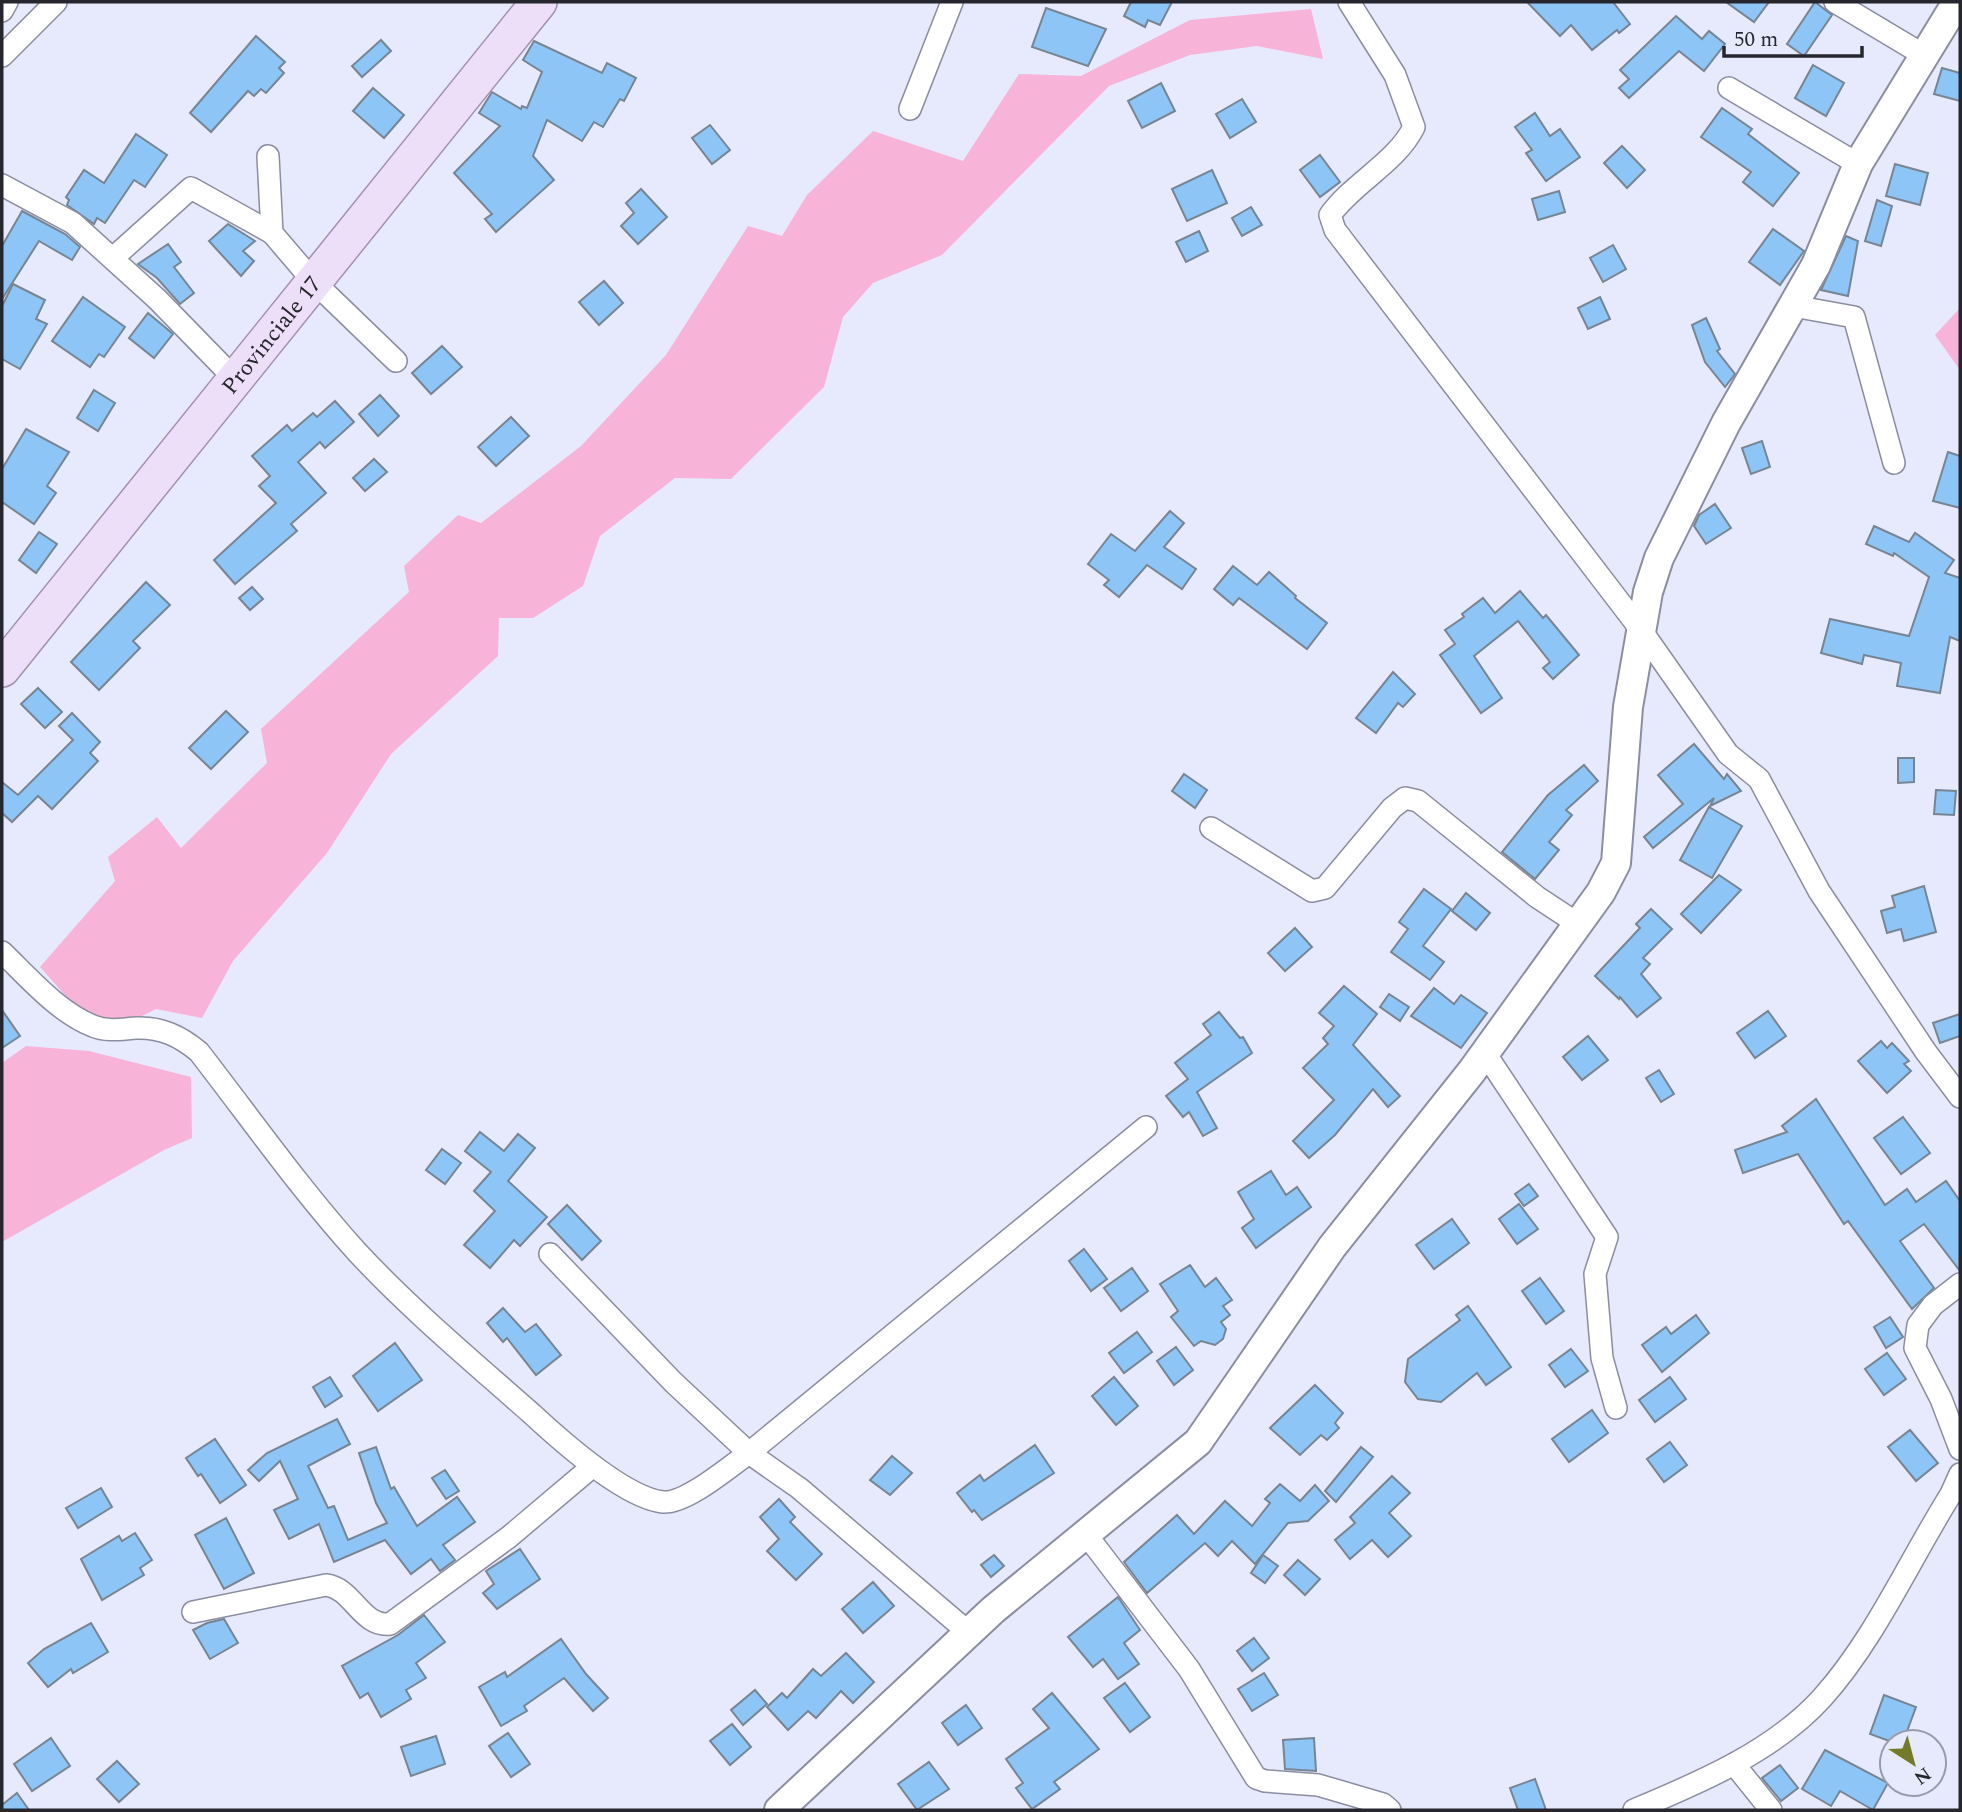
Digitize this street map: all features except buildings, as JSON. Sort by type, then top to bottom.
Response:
[{"type":"main road","name":"Provinciale 17","points":[[2,669],[531,4]]},
{"type":"street","points":[[2,11],[7,2]]},
{"type":"street","points":[[2,56],[56,2]]},
{"type":"street","points":[[910,109],[952,2]]},
{"type":"street","points":[[1349,2],[1395,75],[1414,127],[1405,144],[1342,199],[1330,215],[1335,230],[1641,630],[1728,754],[1759,779],[1819,891],[1926,1052],[1960,1097]]},
{"type":"street","points":[[1835,2],[1922,54]]},
{"type":"street","points":[[779,1810],[968,1632],[1198,1442],[1332,1247],[1485,1053],[1601,892],[1616,863],[1627,718],[1648,592],[1659,558],[1726,423],[1816,265],[1858,164],[1922,54],[1957,2]]},
{"type":"street","points":[[1729,88],[1858,164]]},
{"type":"street","points":[[268,156],[272,233]]},
{"type":"street","points":[[2,186],[74,223],[234,378]]},
{"type":"street","points":[[113,258],[191,188],[272,233],[313,281],[396,361]]},
{"type":"street","points":[[1793,306],[1854,317],[1894,463]]},
{"type":"street","points":[[1211,828],[1312,891],[1325,888],[1392,808],[1405,798],[1418,801],[1537,897],[1578,924]]},
{"type":"street","points":[[2,952],[77,1018],[95,1027],[161,1030],[191,1045],[356,1251],[403,1299],[593,1466],[649,1499],[664,1503],[690,1493],[749,1453],[1146,1127]]},
{"type":"street","points":[[1485,1053],[1607,1237],[1595,1274],[1602,1358],[1616,1408]]},
{"type":"street","points":[[550,1254],[673,1382],[749,1453],[799,1488],[968,1632]]},
{"type":"street","points":[[1960,1283],[1933,1305],[1918,1325],[1914,1348],[1941,1399],[1960,1449]]},
{"type":"street","points":[[193,1612],[326,1585],[333,1586],[371,1620],[381,1625],[390,1624],[509,1537],[593,1466]]},
{"type":"street","points":[[1634,1810],[1734,1764],[1787,1729],[1820,1700],[1845,1670],[1951,1494],[1960,1474]]},
{"type":"street","points":[[1085,1534],[1189,1669],[1256,1777],[1265,1782],[1318,1785],[1383,1804],[1390,1810]]},
{"type":"street","points":[[1734,1764],[1771,1810]]},
{"type":"shaded area","points":[[1311,9],[1323,59],[1257,46],[1190,55],[1109,86],[942,255],[873,283],[843,317],[824,387],[731,479],[675,478],[600,536],[583,586],[533,618],[499,618],[498,656],[391,754],[327,853],[233,961],[202,1018],[156,1009],[132,1021],[102,1017],[73,1004],[40,967],[115,881],[108,857],[157,817],[181,848],[267,763],[261,729],[409,592],[404,566],[458,515],[481,523],[581,446],[666,355],[748,226],[782,236],[807,195],[873,131],[963,161],[1019,74],[1081,76],[1190,20]]},
{"type":"shaded area","points":[[1960,308],[1960,370],[1935,335]]},
{"type":"shaded area","points":[[26,1046],[89,1051],[191,1077],[192,1138],[164,1150],[2,1242],[2,1063]]}]
